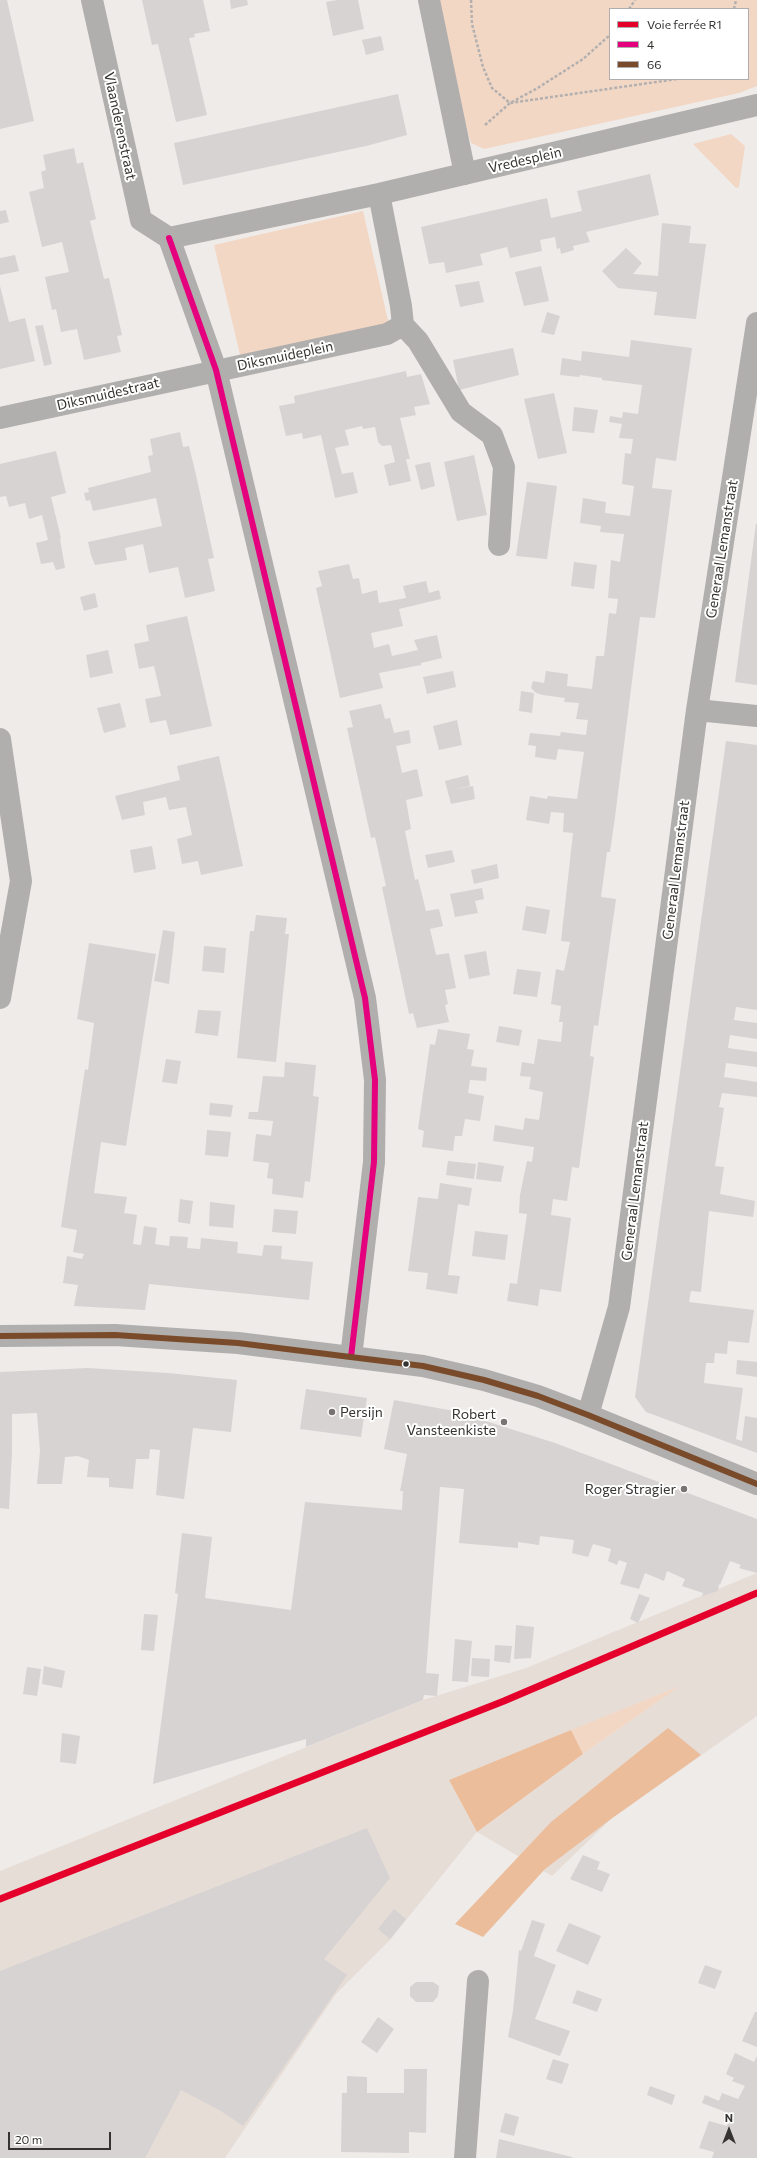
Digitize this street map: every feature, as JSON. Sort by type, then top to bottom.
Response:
[{"type":"street","name":"Vlaanderenstraat","points":[[92,0],[141,220],[169,238]]},
{"type":"street","points":[[351,1357],[374,1162],[375,1080],[364,998],[216,370],[169,238],[379,194],[465,174],[429,0]]},
{"type":"street","name":"Vredesplein","points":[[465,174],[757,105]]},
{"type":"street","points":[[379,194],[401,306],[403,325],[418,341],[461,412],[492,435],[504,467],[499,545]]},
{"type":"street","name":"Generaal Lemanstraat","points":[[588,1414],[619,1307],[697,710],[757,323]]},
{"type":"street","name":"Diksmuideplein","points":[[216,370],[387,334],[403,325]]},
{"type":"street","name":"Diksmuidestraat","points":[[0,418],[216,370]]},
{"type":"street","points":[[697,710],[757,716]]},
{"type":"street","points":[[0,739],[21,881],[0,998]]},
{"type":"street","points":[[0,1336],[115,1335],[238,1343],[416,1365],[484,1380],[588,1414],[757,1484]]},
{"type":"street","points":[[465,2158],[478,1981]]},
{"type":"path","points":[[471,0],[472,24],[483,67],[492,88],[510,103],[669,80]]},
{"type":"path","points":[[459,145],[510,103],[536,89],[583,59],[609,36]]},
{"type":"shaded area","points":[[437,0],[757,0],[757,86],[739,93],[484,149],[471,143],[461,108]]},
{"type":"shaded area","points":[[731,134],[745,146],[739,187],[736,188],[693,144]]},
{"type":"shaded area","points":[[363,211],[389,325],[241,359],[214,245]]},
{"type":"shaded area","points":[[757,1573],[757,1716],[611,1819],[552,1876],[477,1832],[390,1940],[336,1994],[225,2158],[0,2158],[0,1871],[423,1700],[526,1668]],"holes":[[[678,1687],[583,1754],[477,1832],[449,1780]]]},
{"type":"shaded area","points":[[680,1686],[583,1754],[571,1730]]},
{"type":"shaded area","points":[[668,1728],[701,1755],[611,1819],[545,1869],[483,1937],[455,1924],[551,1822]]},
{"type":"shaded area","points":[[571,1730],[583,1754],[477,1832],[449,1780]]},
{"type":"building","points":[[0,0],[7,0],[34,121],[0,129]]},
{"type":"building","points":[[142,0],[203,0],[210,31],[194,34],[195,37],[189,38],[207,115],[176,122],[158,44],[152,45]]},
{"type":"building","points":[[230,0],[247,0],[248,5],[231,9]]},
{"type":"building","points":[[337,0],[358,0],[364,29],[333,36],[326,2]]},
{"type":"building","points":[[381,36],[384,50],[366,55],[362,40]]},
{"type":"building","points":[[398,94],[407,135],[366,146],[183,185],[174,143]]},
{"type":"building","points":[[74,148],[77,164],[83,162],[96,219],[90,221],[104,279],[109,278],[122,335],[117,336],[121,352],[84,360],[77,329],[61,332],[56,309],[52,310],[45,277],[69,272],[62,242],[42,247],[29,192],[44,188],[41,172],[46,170],[43,155]]},
{"type":"building","points":[[650,174],[659,215],[586,232],[590,242],[573,246],[574,250],[561,254],[560,248],[557,249],[555,237],[540,240],[542,251],[510,258],[507,247],[480,254],[483,265],[446,273],[444,262],[429,264],[421,227],[547,198],[551,218],[582,211],[577,191]]},
{"type":"building","points":[[6,210],[9,222],[0,224],[0,211]]},
{"type":"building","points":[[662,223],[691,226],[689,243],[706,244],[696,319],[654,315],[657,292],[618,288],[602,271],[626,248],[642,263],[633,274],[658,276]]},
{"type":"building","points":[[15,255],[19,271],[0,275],[0,258]]},
{"type":"building","points":[[541,266],[549,301],[524,306],[515,272]]},
{"type":"building","points":[[479,281],[484,302],[460,307],[455,285]]},
{"type":"building","points":[[0,286],[9,322],[25,318],[35,361],[0,369]]},
{"type":"building","points":[[547,312],[560,316],[554,335],[541,332]]},
{"type":"building","points":[[43,325],[52,364],[44,366],[35,326]]},
{"type":"building","points":[[631,340],[692,348],[676,461],[656,458],[652,488],[672,490],[655,618],[640,617],[615,817],[610,852],[607,852],[601,897],[616,899],[598,1026],[594,1025],[590,1056],[594,1057],[579,1168],[572,1167],[567,1201],[553,1199],[551,1215],[571,1218],[561,1292],[540,1289],[538,1306],[507,1301],[510,1283],[517,1284],[527,1214],[519,1213],[520,1195],[527,1161],[532,1162],[534,1147],[493,1141],[495,1125],[523,1130],[525,1118],[539,1120],[543,1092],[529,1089],[531,1077],[520,1076],[522,1062],[534,1064],[538,1039],[561,1042],[563,1022],[559,1022],[561,1006],[551,1004],[556,969],[564,971],[570,942],[561,941],[573,833],[563,832],[564,813],[551,812],[549,824],[526,820],[530,796],[547,799],[548,796],[577,799],[584,752],[558,749],[556,760],[535,757],[536,746],[528,745],[530,733],[560,736],[561,732],[586,735],[588,720],[576,719],[579,703],[564,702],[565,698],[536,693],[531,688],[533,681],[544,683],[546,671],[568,674],[567,686],[592,689],[596,656],[604,656],[609,613],[616,614],[618,599],[608,598],[611,560],[620,562],[624,534],[600,532],[601,526],[580,523],[583,498],[606,502],[605,513],[630,516],[634,486],[622,484],[625,453],[631,454],[633,439],[619,438],[622,424],[609,422],[610,416],[622,418],[623,412],[638,414],[642,385],[602,380],[602,378],[580,375],[579,377],[560,375],[562,358],[581,361],[582,351],[629,357]]},
{"type":"building","points":[[513,348],[519,375],[459,390],[453,360]]},
{"type":"building","points":[[406,371],[407,377],[421,374],[430,404],[414,407],[416,415],[400,418],[410,459],[406,459],[411,481],[389,486],[384,465],[395,462],[391,445],[382,446],[378,442],[375,427],[363,429],[362,426],[345,430],[349,445],[335,448],[342,474],[353,472],[358,493],[335,498],[321,435],[303,439],[302,433],[286,436],[279,406],[295,403],[294,396]]},
{"type":"building","points":[[554,393],[567,453],[538,459],[524,399]]},
{"type":"building","points":[[574,407],[598,410],[594,433],[572,431]]},
{"type":"building","points":[[180,432],[183,447],[189,446],[196,475],[214,558],[208,559],[215,591],[185,598],[178,567],[149,573],[143,544],[125,548],[127,560],[95,565],[91,555],[88,542],[162,526],[156,498],[93,511],[90,500],[86,501],[84,493],[89,492],[88,488],[151,472],[148,456],[153,455],[150,439]]},
{"type":"building","points":[[56,451],[66,493],[51,497],[61,538],[65,568],[56,570],[53,562],[41,564],[36,543],[48,540],[42,515],[29,519],[25,503],[9,507],[6,496],[0,497],[0,464]]},
{"type":"building","points":[[474,455],[487,515],[457,521],[444,462]]},
{"type":"building","points":[[430,462],[435,486],[421,490],[415,465]]},
{"type":"building","points":[[527,482],[557,486],[547,559],[516,556]]},
{"type":"building","points":[[756,523],[757,524],[757,685],[735,682]]},
{"type":"building","points":[[574,562],[597,565],[594,589],[571,586]]},
{"type":"building","points":[[349,564],[353,579],[359,578],[362,594],[377,590],[379,603],[406,598],[403,586],[426,581],[429,593],[439,590],[441,599],[399,609],[403,626],[371,633],[374,648],[389,644],[392,656],[418,650],[414,640],[437,635],[442,658],[421,663],[421,665],[379,673],[383,688],[340,698],[316,588],[322,586],[318,571]]},
{"type":"building","points":[[95,593],[98,607],[84,611],[80,597]]},
{"type":"building","points":[[187,616],[212,726],[170,735],[166,720],[150,723],[145,699],[161,696],[154,666],[139,669],[134,644],[149,641],[146,625]]},
{"type":"building","points":[[108,650],[113,673],[90,678],[86,655]]},
{"type":"building","points":[[453,671],[456,687],[427,694],[423,677]]},
{"type":"building","points":[[521,691],[534,693],[532,713],[519,711]]},
{"type":"building","points":[[120,703],[126,727],[104,733],[97,708]]},
{"type":"building","points":[[381,704],[385,719],[390,718],[394,733],[409,730],[411,743],[396,746],[402,773],[417,769],[423,796],[406,800],[411,829],[405,831],[415,880],[418,879],[426,911],[439,909],[443,926],[430,929],[436,955],[449,953],[456,988],[445,990],[448,1004],[445,1005],[449,1022],[417,1028],[413,1013],[409,1014],[382,887],[386,886],[375,837],[371,838],[347,728],[353,727],[349,711]]},
{"type":"building","points":[[457,720],[462,745],[439,750],[433,726]]},
{"type":"building","points":[[726,741],[757,745],[757,1010],[736,1007],[734,1020],[757,1023],[757,1039],[730,1035],[728,1048],[757,1052],[757,1067],[726,1063],[724,1077],[757,1082],[757,1097],[722,1093],[719,1107],[724,1108],[715,1166],[724,1167],[720,1194],[755,1201],[753,1217],[709,1211],[701,1292],[691,1291],[689,1302],[754,1310],[749,1343],[728,1341],[727,1354],[715,1353],[714,1363],[706,1363],[704,1383],[743,1388],[736,1439],[742,1441],[745,1416],[757,1418],[757,1453],[646,1412],[635,1397]]},
{"type":"building","points":[[219,756],[243,866],[201,875],[198,861],[182,864],[177,839],[192,835],[186,807],[169,810],[166,797],[143,802],[145,815],[122,820],[115,796],[180,780],[177,766]]},
{"type":"building","points":[[468,775],[470,786],[452,790],[473,786],[475,799],[451,804],[445,781]]},
{"type":"building","points":[[152,846],[156,869],[134,873],[130,850]]},
{"type":"building","points":[[452,850],[455,862],[428,868],[425,855]]},
{"type":"building","points":[[497,864],[499,878],[474,884],[471,870]]},
{"type":"building","points":[[482,888],[484,899],[475,901],[478,913],[455,917],[450,894]]},
{"type":"building","points":[[526,906],[550,910],[546,934],[522,930]]},
{"type":"building","points":[[256,915],[287,918],[285,934],[289,934],[276,1062],[237,1058],[250,931],[254,931]]},
{"type":"building","points":[[163,930],[175,932],[169,984],[154,981]]},
{"type":"building","points":[[89,943],[156,954],[126,1146],[101,1142],[94,1193],[127,1197],[124,1213],[137,1215],[133,1244],[141,1245],[144,1226],[157,1228],[155,1244],[169,1246],[170,1236],[188,1237],[187,1248],[200,1249],[201,1238],[238,1242],[237,1253],[262,1256],[264,1245],[282,1246],[281,1259],[313,1262],[309,1300],[149,1284],[145,1310],[74,1306],[78,1285],[63,1283],[67,1256],[82,1259],[84,1254],[73,1252],[77,1230],[61,1227],[85,1069],[88,1070],[94,1023],[77,1019]]},
{"type":"building","points":[[204,946],[226,948],[224,973],[202,971]]},
{"type":"building","points":[[486,951],[490,975],[469,979],[464,955]]},
{"type":"building","points":[[517,969],[541,972],[537,997],[513,994]]},
{"type":"building","points":[[198,1010],[221,1011],[218,1036],[195,1033]]},
{"type":"building","points":[[499,1026],[522,1030],[519,1046],[496,1042]]},
{"type":"building","points":[[438,1029],[470,1034],[467,1049],[474,1050],[471,1066],[487,1068],[486,1081],[470,1080],[468,1093],[484,1096],[480,1121],[465,1119],[462,1136],[455,1136],[453,1151],[422,1147],[424,1131],[418,1129],[430,1044],[435,1045]]},
{"type":"building","points":[[166,1059],[181,1061],[177,1084],[162,1082]]},
{"type":"building","points":[[285,1062],[316,1065],[313,1096],[319,1097],[310,1182],[305,1181],[303,1198],[272,1194],[273,1179],[267,1178],[269,1163],[253,1161],[256,1134],[271,1136],[273,1121],[248,1119],[249,1112],[258,1112],[263,1076],[284,1077]]},
{"type":"building","points":[[210,1103],[233,1105],[231,1117],[209,1115]]},
{"type":"building","points":[[207,1130],[231,1132],[228,1157],[205,1155]]},
{"type":"building","points":[[448,1161],[476,1164],[474,1179],[446,1175]]},
{"type":"building","points":[[478,1162],[504,1166],[501,1182],[476,1179]]},
{"type":"building","points":[[440,1183],[472,1188],[469,1206],[458,1204],[448,1275],[460,1276],[457,1294],[426,1289],[428,1273],[408,1271],[418,1197],[438,1199]]},
{"type":"building","points":[[180,1199],[193,1201],[190,1224],[178,1222]]},
{"type":"building","points":[[210,1202],[235,1205],[233,1228],[209,1226]]},
{"type":"building","points":[[274,1209],[298,1211],[296,1234],[272,1232]]},
{"type":"building","points":[[475,1231],[508,1235],[505,1260],[472,1256]]},
{"type":"building","points":[[737,1360],[757,1362],[757,1377],[736,1374]]},
{"type":"building","points":[[88,1368],[168,1373],[237,1380],[231,1432],[193,1428],[184,1499],[156,1495],[160,1450],[150,1449],[149,1459],[136,1459],[133,1489],[109,1487],[109,1478],[87,1477],[89,1460],[78,1456],[65,1457],[62,1484],[37,1484],[40,1451],[37,1413],[12,1414],[9,1509],[0,1508],[0,1372]]},
{"type":"building","points":[[306,1389],[367,1398],[361,1437],[300,1429]]},
{"type":"building","points":[[394,1400],[454,1411],[555,1443],[757,1519],[757,1573],[739,1568],[741,1565],[730,1561],[720,1585],[719,1584],[718,1591],[702,1596],[703,1593],[682,1586],[685,1579],[667,1571],[664,1581],[645,1573],[639,1589],[620,1584],[627,1563],[619,1560],[617,1565],[608,1561],[611,1549],[593,1544],[588,1557],[572,1553],[574,1540],[540,1536],[539,1545],[518,1542],[518,1548],[459,1543],[464,1489],[440,1487],[426,1673],[439,1674],[437,1696],[424,1695],[423,1700],[306,1747],[306,1739],[153,1784],[178,1594],[175,1593],[182,1533],[212,1537],[205,1598],[291,1610],[305,1502],[402,1510],[403,1491],[400,1491],[407,1454],[384,1449]]},
{"type":"building","points":[[639,1594],[650,1598],[638,1623],[630,1619]]},
{"type":"building","points":[[144,1614],[158,1615],[154,1651],[141,1650]]},
{"type":"building","points":[[516,1625],[534,1627],[531,1658],[514,1659]]},
{"type":"building","points":[[455,1639],[472,1641],[468,1682],[452,1681]]},
{"type":"building","points":[[495,1645],[512,1646],[510,1663],[494,1661]]},
{"type":"building","points":[[472,1658],[490,1659],[489,1677],[471,1676]]},
{"type":"building","points":[[44,1666],[65,1671],[62,1688],[42,1684]]},
{"type":"building","points":[[27,1667],[41,1669],[37,1696],[23,1694]]},
{"type":"building","points":[[62,1733],[80,1736],[76,1764],[60,1762]]},
{"type":"building","points":[[367,1828],[390,1878],[324,1959],[347,1975],[243,2126],[221,2111],[181,2090],[145,2158],[0,2158],[0,1971]]},
{"type":"building","points":[[583,1855],[600,1862],[597,1869],[610,1874],[602,1892],[570,1879]]},
{"type":"building","points":[[394,1909],[406,1919],[390,1939],[378,1929]]},
{"type":"building","points":[[532,1920],[545,1924],[534,1956],[556,1965],[535,2019],[570,2031],[560,2056],[508,2037],[513,2011],[519,1950],[521,1951]]},
{"type":"building","points":[[569,1923],[601,1936],[588,1965],[556,1951]]},
{"type":"building","points":[[705,1965],[722,1971],[715,1989],[698,1983]]},
{"type":"building","points":[[416,1982],[433,1982],[439,1986],[438,1996],[433,2002],[416,2002],[410,1996],[410,1987]]},
{"type":"building","points":[[577,1990],[602,1999],[597,2012],[572,2003]]},
{"type":"building","points":[[755,2012],[757,2012],[757,2047],[742,2041]]},
{"type":"building","points":[[378,2017],[394,2029],[377,2053],[361,2042]]},
{"type":"building","points":[[735,2053],[754,2062],[757,2056],[757,2158],[712,2158],[714,2152],[699,2148],[709,2121],[727,2126],[731,2114],[702,2103],[705,2095],[719,2101],[722,2093],[738,2099],[745,2086],[732,2081],[734,2078],[726,2074]]},
{"type":"building","points":[[553,2059],[569,2064],[562,2084],[546,2079]]},
{"type":"building","points":[[404,2069],[427,2069],[426,2133],[409,2132],[409,2153],[341,2152],[342,2093],[347,2093],[347,2076],[367,2077],[367,2093],[404,2093]]},
{"type":"building","points":[[650,2086],[675,2095],[672,2105],[647,2095]]},
{"type":"building","points":[[505,2113],[519,2117],[514,2136],[500,2132]]},
{"type":"building","points":[[499,2139],[572,2157],[572,2158],[496,2158]]},
{"type":"rail line","name":"R1","points":[[0,1899],[504,1701],[757,1593]]},
{"type":"transit line","name":"4","points":[[169,238],[216,370],[365,998],[375,1080],[374,1162],[351,1357]]},
{"type":"transit line","name":"66","points":[[0,1336],[115,1335],[238,1343],[423,1366],[484,1380],[538,1396],[757,1484]]},
{"type":"place","name":"Persijn","points":[[332,1412]]},
{"type":"place","name":"Robert Vansteenkiste","points":[[504,1422]]},
{"type":"place","name":"Roger Stragier","points":[[684,1489]]}]
